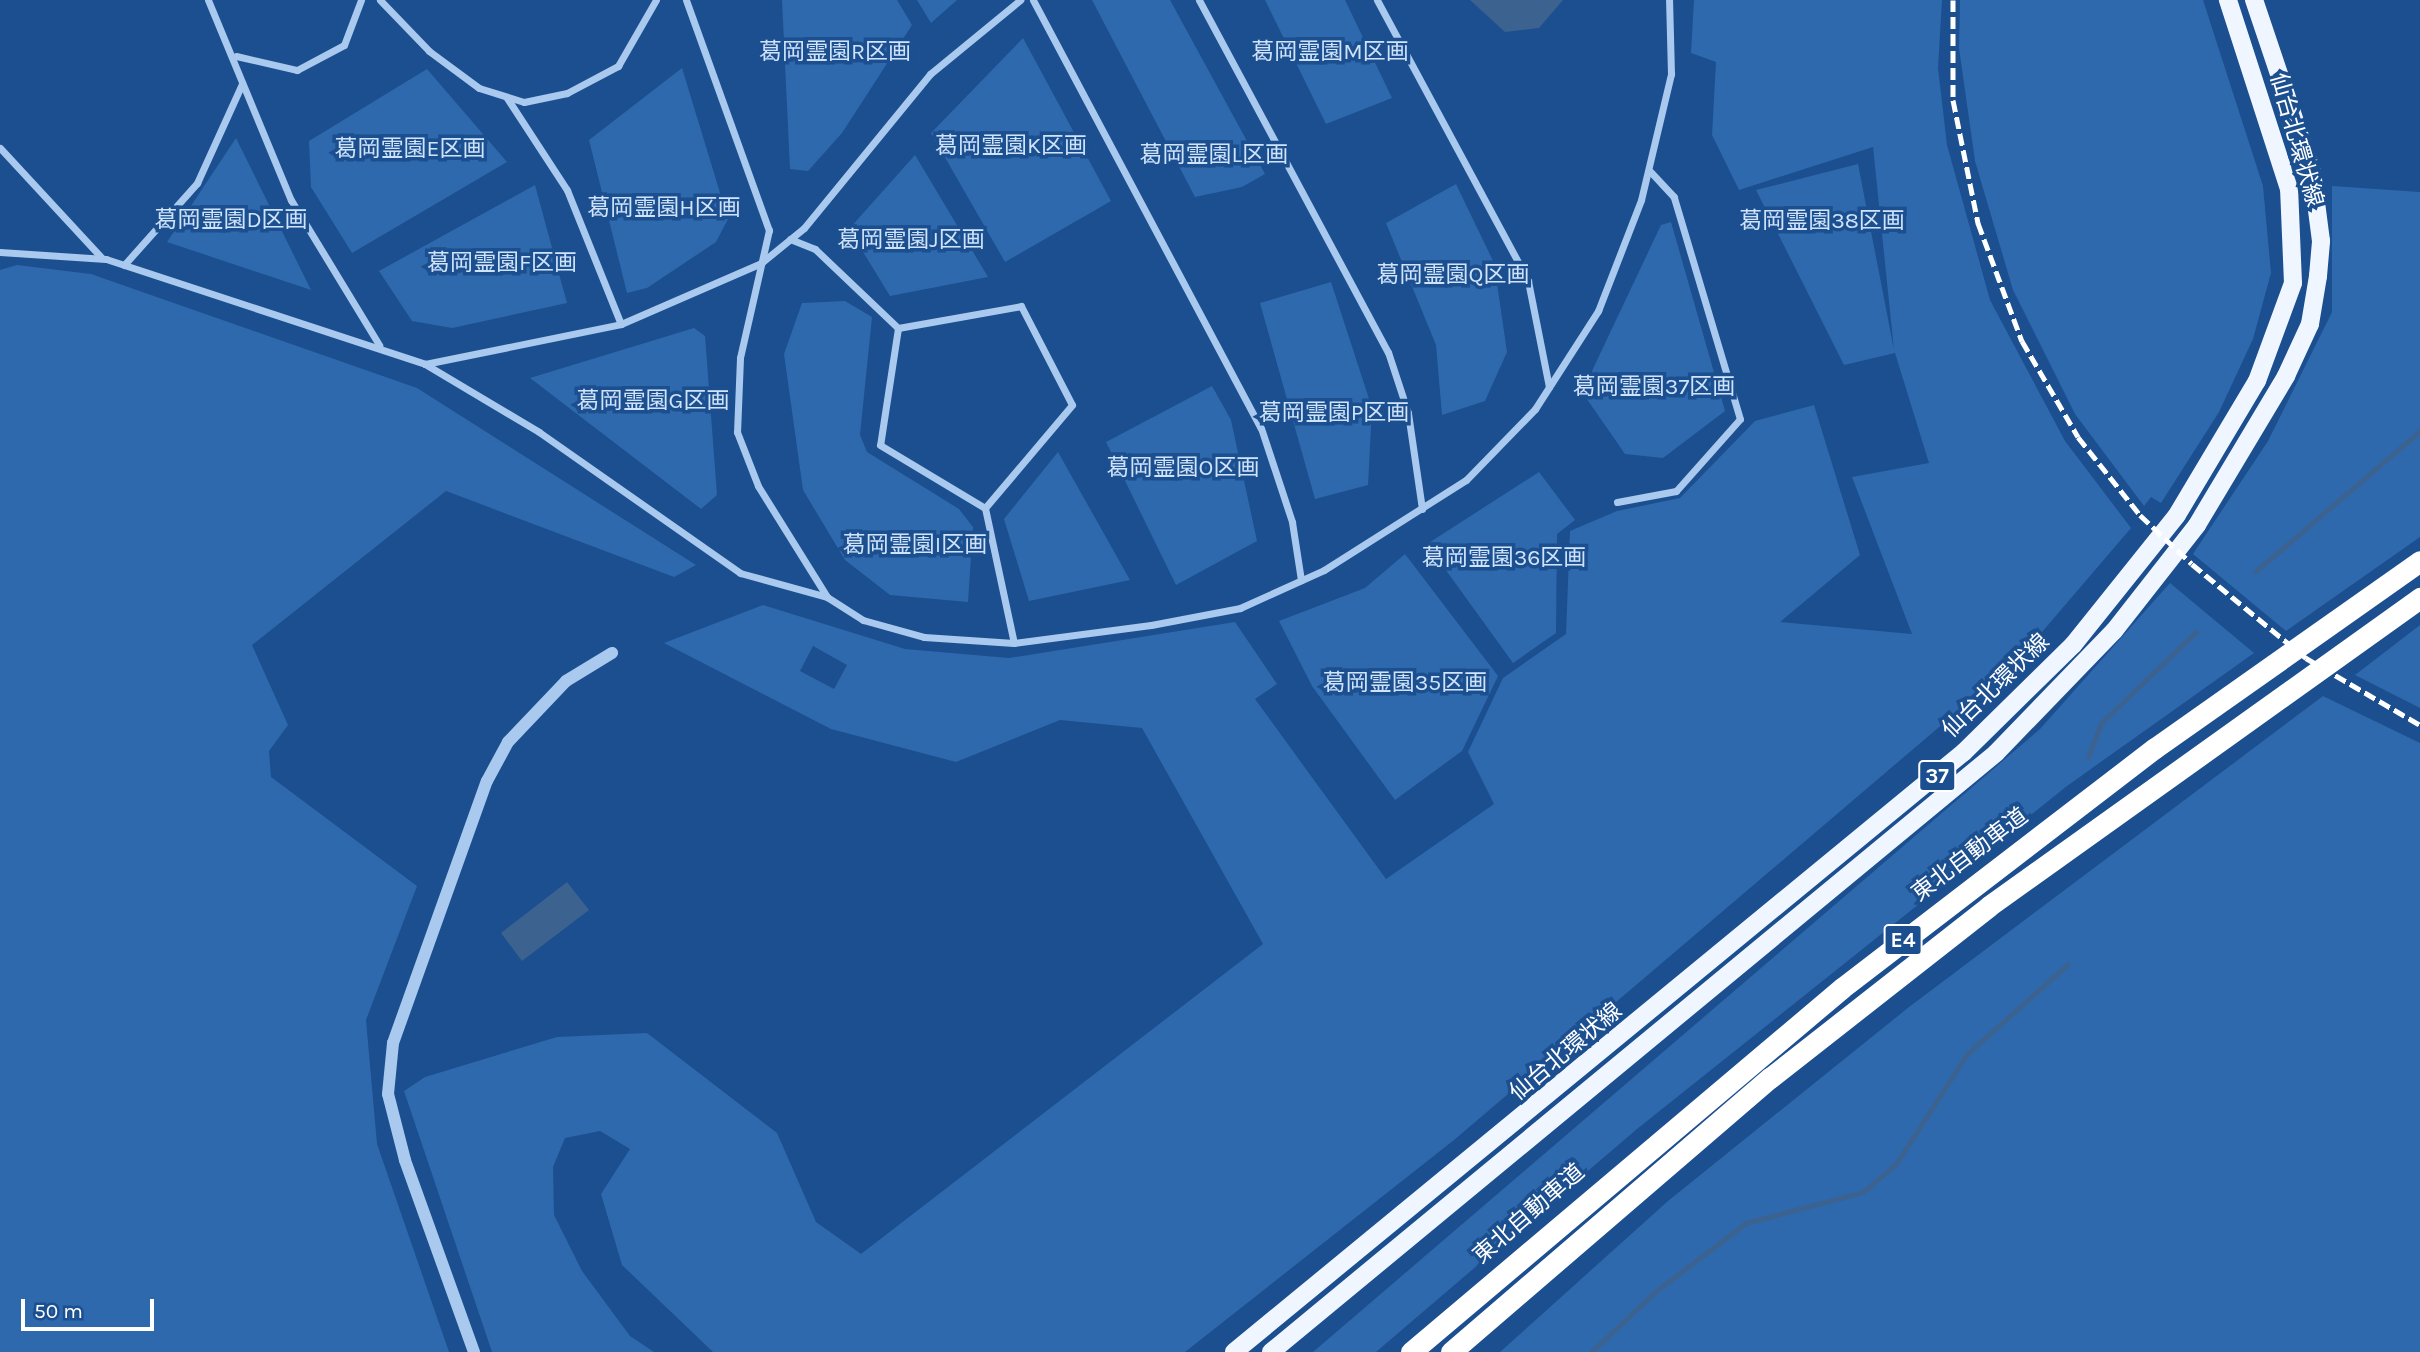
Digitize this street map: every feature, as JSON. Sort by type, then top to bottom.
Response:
[{"type":"highway","name":"東北自動車道","points":[[1411,1352],[1842,988],[2155,748],[2420,561]]},
{"type":"highway","name":"E4","points":[[1451,1352],[1770,1078],[1989,906],[2420,598]]},
{"type":"main road","name":"仙台北環状線","points":[[1234,1352],[1964,752],[2073,646],[2177,515],[2263,369],[2293,283],[2289,189],[2228,0]]},
{"type":"main road","name":"仙台北環状線","points":[[1271,1352],[1996,753],[2114,631],[2197,525],[2286,376],[2310,324],[2318,276],[2321,241],[2312,172],[2254,0]]},
{"type":"street","points":[[208,0],[236,55],[242,83],[291,200],[379,345]]},
{"type":"street","points":[[236,55],[297,70],[344,46],[361,0]]},
{"type":"street","points":[[380,0],[429,51],[479,88],[524,102],[567,93],[618,66],[656,0]]},
{"type":"street","points":[[686,0],[769,230],[740,358],[737,432],[758,486],[827,597]]},
{"type":"street","points":[[425,365],[621,324],[761,263],[790,239],[930,74],[1020,0]]},
{"type":"street","points":[[1033,0],[1261,428],[1292,522],[1301,580]]},
{"type":"street","points":[[1199,0],[1388,352],[1408,413],[1422,509]]},
{"type":"street","points":[[1377,0],[1528,281],[1549,387]]},
{"type":"street","points":[[0,252],[102,259],[379,345],[425,365],[539,432],[740,573],[827,597],[863,620],[924,637],[1014,643],[1240,608],[1301,580],[1466,481],[1549,387],[1598,311],[1650,171],[1671,74],[1669,0]]},
{"type":"street","points":[[124,265],[197,183],[242,83]]},
{"type":"street","points":[[507,98],[567,190],[621,324]]},
{"type":"street","points":[[0,148],[102,259]]},
{"type":"street","points":[[1617,502],[1676,491],[1740,419],[1674,197],[1650,171]]},
{"type":"street","points":[[790,239],[815,249],[898,328]]},
{"type":"street","points":[[898,328],[1021,306],[1072,405],[985,508]]},
{"type":"street","points":[[898,328],[880,446],[985,508],[1014,643]]},
{"type":"street","points":[[474,1352],[398,1134],[388,1094],[393,1043],[487,781],[508,742],[566,681],[612,653]]},
{"type":"green space","name":"葛岡霊園R区画","points":[[782,0],[897,0],[912,25],[842,133],[808,171],[790,169]]},
{"type":"green space","points":[[917,0],[957,0],[931,23]]},
{"type":"green space","name":"葛岡霊園L区画","points":[[1092,0],[1170,0],[1265,174],[1242,187],[1195,197]]},
{"type":"green space","name":"葛岡霊園M区画","points":[[1265,0],[1345,0],[1392,98],[1326,124]]},
{"type":"green space","name":"葛岡霊園38区画","points":[[1694,0],[1942,0],[1938,68],[1947,145],[1990,300],[2065,441],[2131,528],[2019,659],[1454,1140],[1185,1352],[713,1352],[622,1265],[601,1194],[630,1149],[600,1131],[565,1138],[553,1167],[554,1215],[582,1271],[630,1336],[654,1352],[492,1352],[404,1091],[425,1077],[557,1037],[647,1033],[777,1133],[816,1222],[861,1254],[1263,944],[1142,728],[1060,720],[956,762],[831,729],[664,643],[763,605],[905,649],[1009,658],[1235,622],[1277,684],[1255,699],[1386,879],[1494,804],[1468,752],[1503,678],[1566,634],[1570,531],[1617,511],[1680,498],[1755,421],[1814,405],[1860,555],[1780,622],[1912,634],[1852,477],[1929,463],[1895,353],[1844,365],[1756,190],[1858,164],[1894,350],[1873,147],[1739,190],[1712,135],[1716,62],[1691,53]],"holes":[[[813,646],[847,665],[834,689],[800,671]]]},
{"type":"green space","points":[[1960,0],[2203,0],[2263,186],[2271,273],[2253,339],[2219,412],[2161,503],[2151,497],[2144,506],[2075,414],[2013,290],[1975,161],[1959,48]]},
{"type":"green space","name":"葛岡霊園K区画","points":[[1023,38],[1111,201],[1005,262],[931,133]]},
{"type":"green space","name":"葛岡霊園H区画","points":[[682,68],[728,219],[716,242],[647,288],[627,293],[589,140]]},
{"type":"green space","name":"葛岡霊園E区画","points":[[427,69],[507,162],[352,253],[311,187],[309,141]]},
{"type":"green space","name":"葛岡霊園D区画","points":[[236,138],[311,290],[167,242]]},
{"type":"green space","name":"葛岡霊園J区画","points":[[915,155],[988,277],[890,296],[849,229]]},
{"type":"green space","name":"葛岡霊園Q区画","points":[[1456,184],[1494,263],[1507,352],[1485,401],[1442,415],[1436,345],[1386,223]]},
{"type":"green space","name":"葛岡霊園F区画","points":[[535,185],[567,303],[452,328],[412,321],[379,271]]},
{"type":"green space","points":[[2332,186],[2420,192],[2420,537],[2286,631],[2193,554],[2268,441],[2332,312]]},
{"type":"green space","name":"葛岡霊園37区画","points":[[1671,222],[1725,411],[1663,458],[1625,454],[1582,392],[1661,225]]},
{"type":"green space","points":[[17,265],[91,274],[417,388],[696,565],[674,577],[446,491],[252,645],[288,725],[269,751],[271,777],[417,886],[366,1020],[377,1144],[449,1352],[0,1352],[0,270]]},
{"type":"green space","name":"葛岡霊園P区画","points":[[1331,282],[1372,408],[1368,485],[1315,499],[1260,303]]},
{"type":"green space","name":"葛岡霊園I区画","points":[[845,301],[872,317],[860,435],[867,452],[959,509],[973,527],[968,602],[890,595],[845,560],[803,490],[784,354],[802,303]]},
{"type":"green space","name":"葛岡霊園G区画","points":[[694,328],[705,336],[717,495],[701,509],[530,378]]},
{"type":"green space","name":"葛岡霊園O区画","points":[[1212,386],[1231,420],[1257,541],[1176,585],[1106,442]]},
{"type":"green space","points":[[1058,452],[1130,580],[1029,601],[1004,519]]},
{"type":"green space","name":"葛岡霊園36区画","points":[[1539,472],[1575,520],[1557,534],[1556,633],[1513,663],[1427,544]]},
{"type":"green space","name":"葛岡霊園35区画","points":[[1405,554],[1498,676],[1462,751],[1395,800],[1312,686],[1279,621],[1365,588]]},
{"type":"green space","points":[[2170,583],[2254,653],[2067,786],[1637,1129],[1376,1352],[1313,1352],[2040,729]]},
{"type":"green space","points":[[2420,625],[2420,708],[2355,675]]},
{"type":"green space","points":[[2323,696],[2420,743],[2420,1352],[1500,1352],[1668,1201],[1909,1007]]},
{"type":"shaded area","points":[[1470,0],[1563,0],[1539,28],[1505,32]]},
{"type":"shaded area","points":[[567,882],[589,910],[522,961],[501,933]]},
{"type":"waterway","points":[[2256,571],[2420,431]]},
{"type":"waterway","points":[[2088,757],[2101,723],[2196,632]]},
{"type":"waterway","points":[[1591,1352],[1656,1291],[1746,1223],[1863,1192],[1896,1164],[1967,1054],[2068,964]]},
{"type":"railway","points":[[1953,0],[1953,100],[1978,223],[2022,341],[2078,437],[2140,515],[2192,564],[2306,658],[2420,725]]}]
